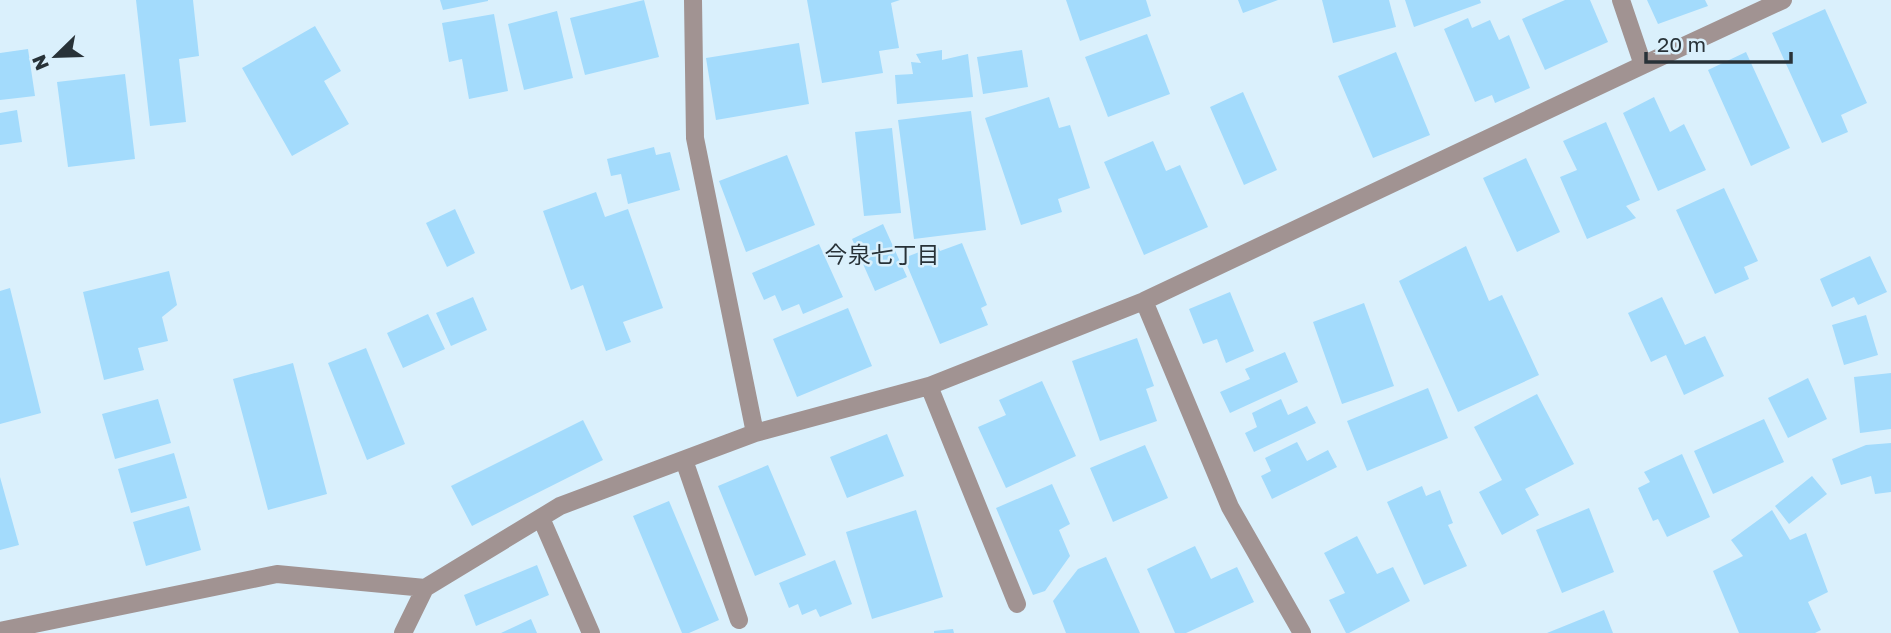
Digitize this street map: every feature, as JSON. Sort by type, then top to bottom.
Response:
[{"type":"street","points":[[693,0],[695,138],[755,433]]},
{"type":"street","points":[[1621,0],[1643,65]]},
{"type":"street","points":[[402,633],[425,588],[560,506],[755,433],[929,386],[1144,301],[1783,0]]},
{"type":"street","points":[[1144,301],[1230,507],[1302,633]]},
{"type":"street","points":[[929,386],[1017,604]]},
{"type":"street","points":[[684,460],[739,620]]},
{"type":"street","points":[[541,518],[591,633]]},
{"type":"street","points":[[0,631],[277,574],[425,588]]},
{"type":"building","points":[[136,0],[193,0],[199,56],[179,59],[186,122],[150,126]]},
{"type":"building","points":[[440,0],[488,0],[488,1],[443,10]]},
{"type":"building","points":[[644,0],[659,57],[585,75],[570,18]]},
{"type":"building","points":[[807,0],[900,0],[891,3],[899,48],[879,51],[883,73],[822,83]]},
{"type":"building","points":[[1066,0],[1146,0],[1151,16],[1080,41]]},
{"type":"building","points":[[1238,0],[1278,0],[1243,13]]},
{"type":"building","points":[[1322,0],[1389,0],[1396,27],[1333,43]]},
{"type":"building","points":[[1405,0],[1480,0],[1481,3],[1414,27]]},
{"type":"building","points":[[1565,0],[1590,0],[1608,42],[1545,70],[1522,19]]},
{"type":"building","points":[[1647,0],[1705,0],[1708,6],[1658,24]]},
{"type":"building","points":[[1825,9],[1867,103],[1841,115],[1848,132],[1822,143],[1772,33]]},
{"type":"building","points":[[557,11],[573,78],[524,90],[508,24]]},
{"type":"building","points":[[494,14],[508,91],[469,99],[462,59],[449,62],[442,23]]},
{"type":"building","points":[[1468,18],[1472,28],[1490,20],[1499,40],[1509,35],[1530,88],[1495,103],[1492,95],[1475,102],[1444,29]]},
{"type":"building","points":[[315,26],[341,71],[324,81],[349,124],[292,156],[242,68]]},
{"type":"building","points":[[1147,34],[1170,94],[1108,117],[1085,57]]},
{"type":"building","points":[[799,43],[809,104],[716,120],[706,58]]},
{"type":"building","points":[[28,49],[35,96],[0,100],[0,53]]},
{"type":"building","points":[[942,50],[942,60],[968,54],[973,97],[897,104],[895,75],[913,74],[911,62],[921,63],[916,54]]},
{"type":"building","points":[[1022,50],[1028,87],[983,94],[977,57]]},
{"type":"building","points":[[1396,52],[1430,135],[1373,158],[1338,76]]},
{"type":"building","points":[[1746,52],[1790,148],[1751,166],[1708,70]]},
{"type":"building","points":[[125,74],[135,159],[68,167],[57,82]]},
{"type":"building","points":[[1243,92],[1277,170],[1244,185],[1210,107]]},
{"type":"building","points":[[1049,97],[1059,128],[1070,125],[1090,188],[1058,199],[1062,212],[1021,225],[985,118]]},
{"type":"building","points":[[1654,97],[1670,132],[1684,124],[1706,170],[1658,191],[1623,113]]},
{"type":"building","points":[[17,110],[22,142],[0,145],[0,113]]},
{"type":"building","points":[[971,111],[986,230],[914,239],[898,120]]},
{"type":"building","points":[[1606,122],[1640,200],[1626,206],[1636,218],[1587,239],[1560,177],[1577,170],[1563,141]]},
{"type":"building","points":[[892,128],[901,213],[864,216],[855,132]]},
{"type":"building","points":[[1153,141],[1166,171],[1180,165],[1208,227],[1144,255],[1104,162]]},
{"type":"building","points":[[654,147],[656,155],[670,152],[680,190],[628,204],[621,174],[611,176],[607,159]]},
{"type":"building","points":[[787,155],[815,225],[746,252],[719,181]]},
{"type":"building","points":[[1526,158],[1560,232],[1517,252],[1483,178]]},
{"type":"building","points":[[1724,188],[1758,261],[1744,267],[1749,279],[1715,294],[1676,210]]},
{"type":"building","points":[[596,192],[605,217],[628,209],[663,308],[623,322],[631,342],[606,351],[583,285],[571,290],[543,211]]},
{"type":"building","points":[[455,209],[475,253],[447,267],[426,223]]},
{"type":"building","points":[[883,224],[907,277],[875,291],[852,239]]},
{"type":"building","points":[[962,243],[987,305],[981,308],[988,325],[940,344],[904,258],[937,245],[940,251]]},
{"type":"building","points":[[819,244],[843,297],[803,314],[799,304],[782,311],[775,295],[764,300],[752,273]]},
{"type":"building","points":[[1466,246],[1489,301],[1502,295],[1539,375],[1458,412],[1399,281]]},
{"type":"building","points":[[1870,256],[1887,292],[1858,305],[1854,297],[1832,307],[1820,279]]},
{"type":"building","points":[[169,271],[177,305],[162,317],[168,341],[138,348],[144,370],[104,380],[83,292]]},
{"type":"building","points":[[10,288],[41,413],[0,424],[0,291]]},
{"type":"building","points":[[1230,292],[1254,351],[1226,363],[1217,339],[1203,344],[1189,309]]},
{"type":"building","points":[[473,297],[487,330],[451,346],[436,313]]},
{"type":"building","points":[[1662,297],[1685,345],[1705,336],[1724,376],[1684,395],[1666,355],[1651,362],[1628,313]]},
{"type":"building","points":[[1364,303],[1394,386],[1342,404],[1313,322]]},
{"type":"building","points":[[848,308],[872,366],[797,397],[773,339]]},
{"type":"building","points":[[428,314],[445,349],[403,368],[387,333]]},
{"type":"building","points":[[1866,315],[1878,355],[1844,365],[1832,325]]},
{"type":"building","points":[[1137,338],[1154,386],[1146,389],[1157,421],[1100,441],[1072,361]]},
{"type":"building","points":[[366,348],[405,444],[367,460],[328,363]]},
{"type":"building","points":[[1285,352],[1298,382],[1230,413],[1220,392],[1250,379],[1245,369]]},
{"type":"building","points":[[293,363],[327,494],[268,510],[233,379]]},
{"type":"building","points":[[1891,373],[1891,429],[1860,433],[1854,377]]},
{"type":"building","points":[[1808,378],[1827,419],[1788,438],[1768,398]]},
{"type":"building","points":[[1042,381],[1076,456],[1006,488],[978,427],[1006,415],[999,400]]},
{"type":"building","points":[[1428,388],[1448,438],[1367,471],[1347,421]]},
{"type":"building","points":[[1537,394],[1574,464],[1525,489],[1539,515],[1502,535],[1479,492],[1502,480],[1474,427]]},
{"type":"building","points":[[158,399],[171,443],[115,459],[102,414]]},
{"type":"building","points":[[1281,399],[1288,415],[1307,406],[1316,423],[1254,452],[1245,433],[1257,427],[1252,413]]},
{"type":"building","points":[[1764,419],[1784,462],[1713,494],[1694,451]]},
{"type":"building","points":[[583,420],[603,460],[472,526],[451,486]]},
{"type":"building","points":[[887,434],[904,476],[847,498],[830,457]]},
{"type":"building","points":[[1297,442],[1307,461],[1328,450],[1337,467],[1272,499],[1261,476],[1271,471],[1265,458]]},
{"type":"building","points":[[1891,443],[1891,492],[1875,494],[1871,476],[1841,485],[1832,459],[1866,445]]},
{"type":"building","points":[[1145,445],[1168,498],[1113,522],[1090,468]]},
{"type":"building","points":[[174,453],[187,498],[131,513],[118,469]]},
{"type":"building","points":[[1682,454],[1710,517],[1667,537],[1658,519],[1653,521],[1638,488],[1650,482],[1644,472]]},
{"type":"building","points":[[768,465],[806,555],[755,576],[718,486]]},
{"type":"building","points":[[1812,476],[1827,494],[1789,524],[1775,506]]},
{"type":"building","points":[[0,477],[19,545],[0,550]]},
{"type":"building","points":[[1052,484],[1070,524],[1059,530],[1070,556],[1045,591],[1033,595],[996,508]]},
{"type":"building","points":[[1422,486],[1426,496],[1440,490],[1453,523],[1448,525],[1467,566],[1424,585],[1387,502]]},
{"type":"building","points":[[669,501],[719,620],[689,633],[682,633],[633,516]]},
{"type":"building","points":[[189,506],[201,550],[146,566],[133,522]]},
{"type":"building","points":[[1589,508],[1614,572],[1562,593],[1536,530]]},
{"type":"building","points":[[916,510],[943,597],[872,619],[846,532]]},
{"type":"building","points":[[1772,510],[1790,540],[1806,533],[1828,592],[1808,602],[1821,630],[1815,633],[1739,633],[1713,571],[1743,556],[1731,540]]},
{"type":"building","points":[[1357,536],[1377,574],[1393,567],[1410,601],[1346,633],[1329,600],[1345,593],[1324,553]]},
{"type":"building","points":[[1195,546],[1211,579],[1237,567],[1254,602],[1186,633],[1175,633],[1147,569]]},
{"type":"building","points":[[1106,557],[1140,633],[1066,633],[1053,601],[1078,569]]},
{"type":"building","points":[[835,560],[852,604],[820,617],[816,609],[802,615],[798,604],[789,608],[779,583]]},
{"type":"building","points":[[537,565],[549,595],[476,626],[464,595]]},
{"type":"building","points":[[1604,610],[1613,633],[1547,633]]},
{"type":"building","points":[[531,619],[537,633],[501,633]]},
{"type":"building","points":[[953,629],[954,633],[934,633],[934,631]]},
{"type":"district","name":"今泉七丁目","points":[[882,254]]}]
